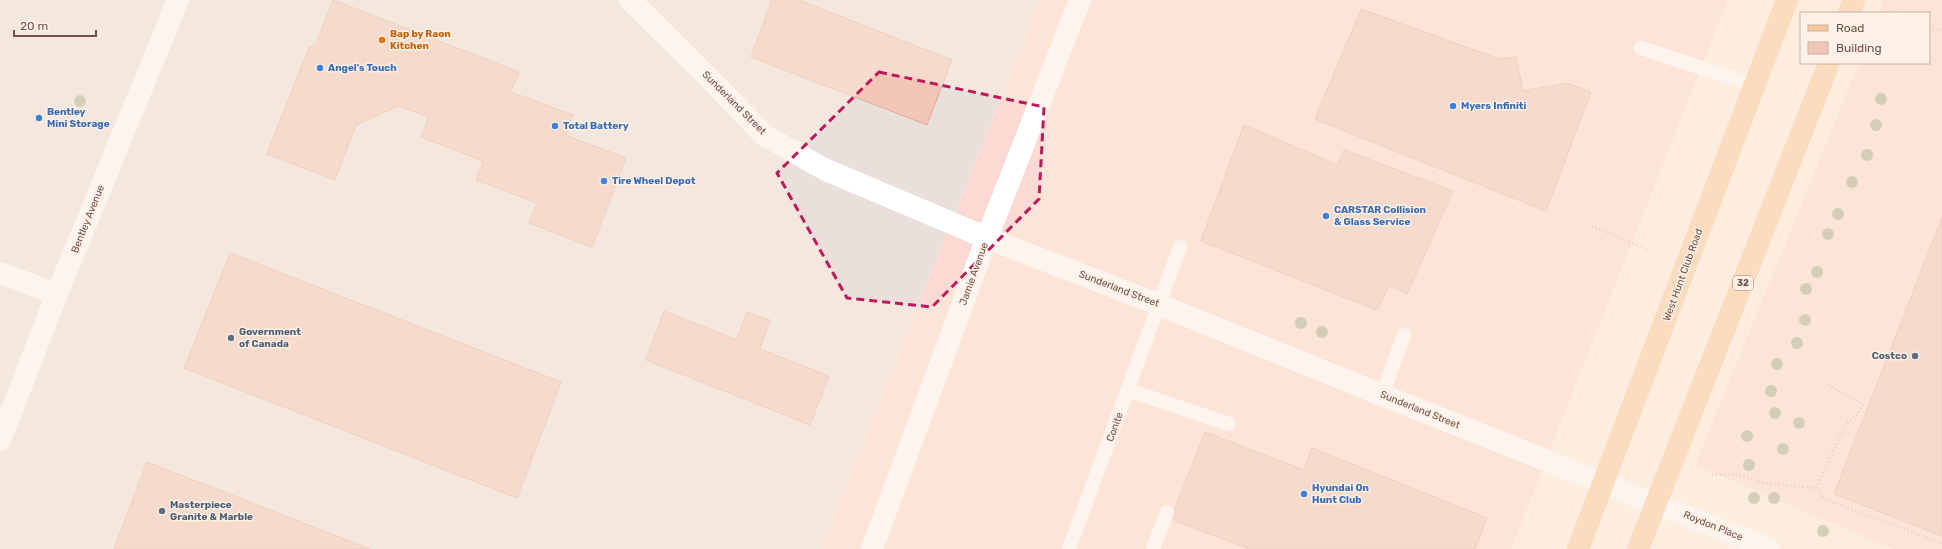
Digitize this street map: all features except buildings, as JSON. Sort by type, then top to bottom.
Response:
[{"type":"main road","name":"West Hunt Club Road","points":[[1578,549],[1787,0]]},
{"type":"main road","points":[[1849,12],[1854,0]]},
{"type":"main road","name":"32","points":[[1638,549],[1829,64]]},
{"type":"street","name":"Bentley Avenue","points":[[0,440],[57,294],[178,0]]},
{"type":"street","name":"Sunderland Street","points":[[630,0],[764,135],[824,169],[987,238],[1160,305],[1382,396],[1656,504]]},
{"type":"street","name":"Jamie Avenue","points":[[872,549],[987,238],[1080,0]]},
{"type":"street","points":[[0,273],[57,294]]},
{"type":"street","name":"Roydon Place","points":[[1656,504],[1769,549]]},
{"type":"lane","points":[[1641,48],[1754,85]]},
{"type":"lane","name":"Conite","points":[[1069,549],[1160,305],[1180,247]]},
{"type":"lane","points":[[1382,396],[1404,334]]},
{"type":"lane","points":[[1128,390],[1229,424]]},
{"type":"lane","points":[[1153,549],[1167,512]]},
{"type":"path","points":[[1930,26],[1942,31]]},
{"type":"path","points":[[1592,226],[1651,251]]},
{"type":"path","points":[[1816,488],[1846,424],[1858,414],[1863,404],[1828,385]]},
{"type":"path","points":[[1712,475],[1736,474],[1765,483],[1816,488],[1826,500],[1942,543]]},
{"type":"highlighted area","points":[[879,72],[1044,107],[1039,199],[932,307],[847,298],[777,173]]},
{"type":"shaded area","points":[[0,0],[1040,0],[821,549],[0,549]]},
{"type":"shaded area","points":[[1040,0],[1728,0],[1511,549],[821,549]]},
{"type":"shaded area","points":[[1884,0],[1942,0],[1942,549],[1893,549],[1695,465],[1859,64],[1930,64],[1930,12],[1879,12]]},
{"type":"place","name":"Bap by Raon Kitchen","points":[[382,40]]},
{"type":"place","name":"Angel's Touch","points":[[320,68]]},
{"type":"place","name":"Myers Infiniti","points":[[1453,106]]},
{"type":"place","name":"Bentley Mini Storage","points":[[39,118]]},
{"type":"place","name":"Total Battery","points":[[555,126]]},
{"type":"place","name":"Tire Wheel Depot","points":[[604,181]]},
{"type":"place","name":"CARSTAR Collision & Glass Service","points":[[1326,216]]},
{"type":"place","name":"Government of Canada","points":[[231,338]]},
{"type":"place","name":"Costco","points":[[1915,356]]},
{"type":"place","name":"Hyundai On Hunt Club","points":[[1304,494]]},
{"type":"place","name":"Masterpiece Granite & Marble","points":[[162,511]]}]
